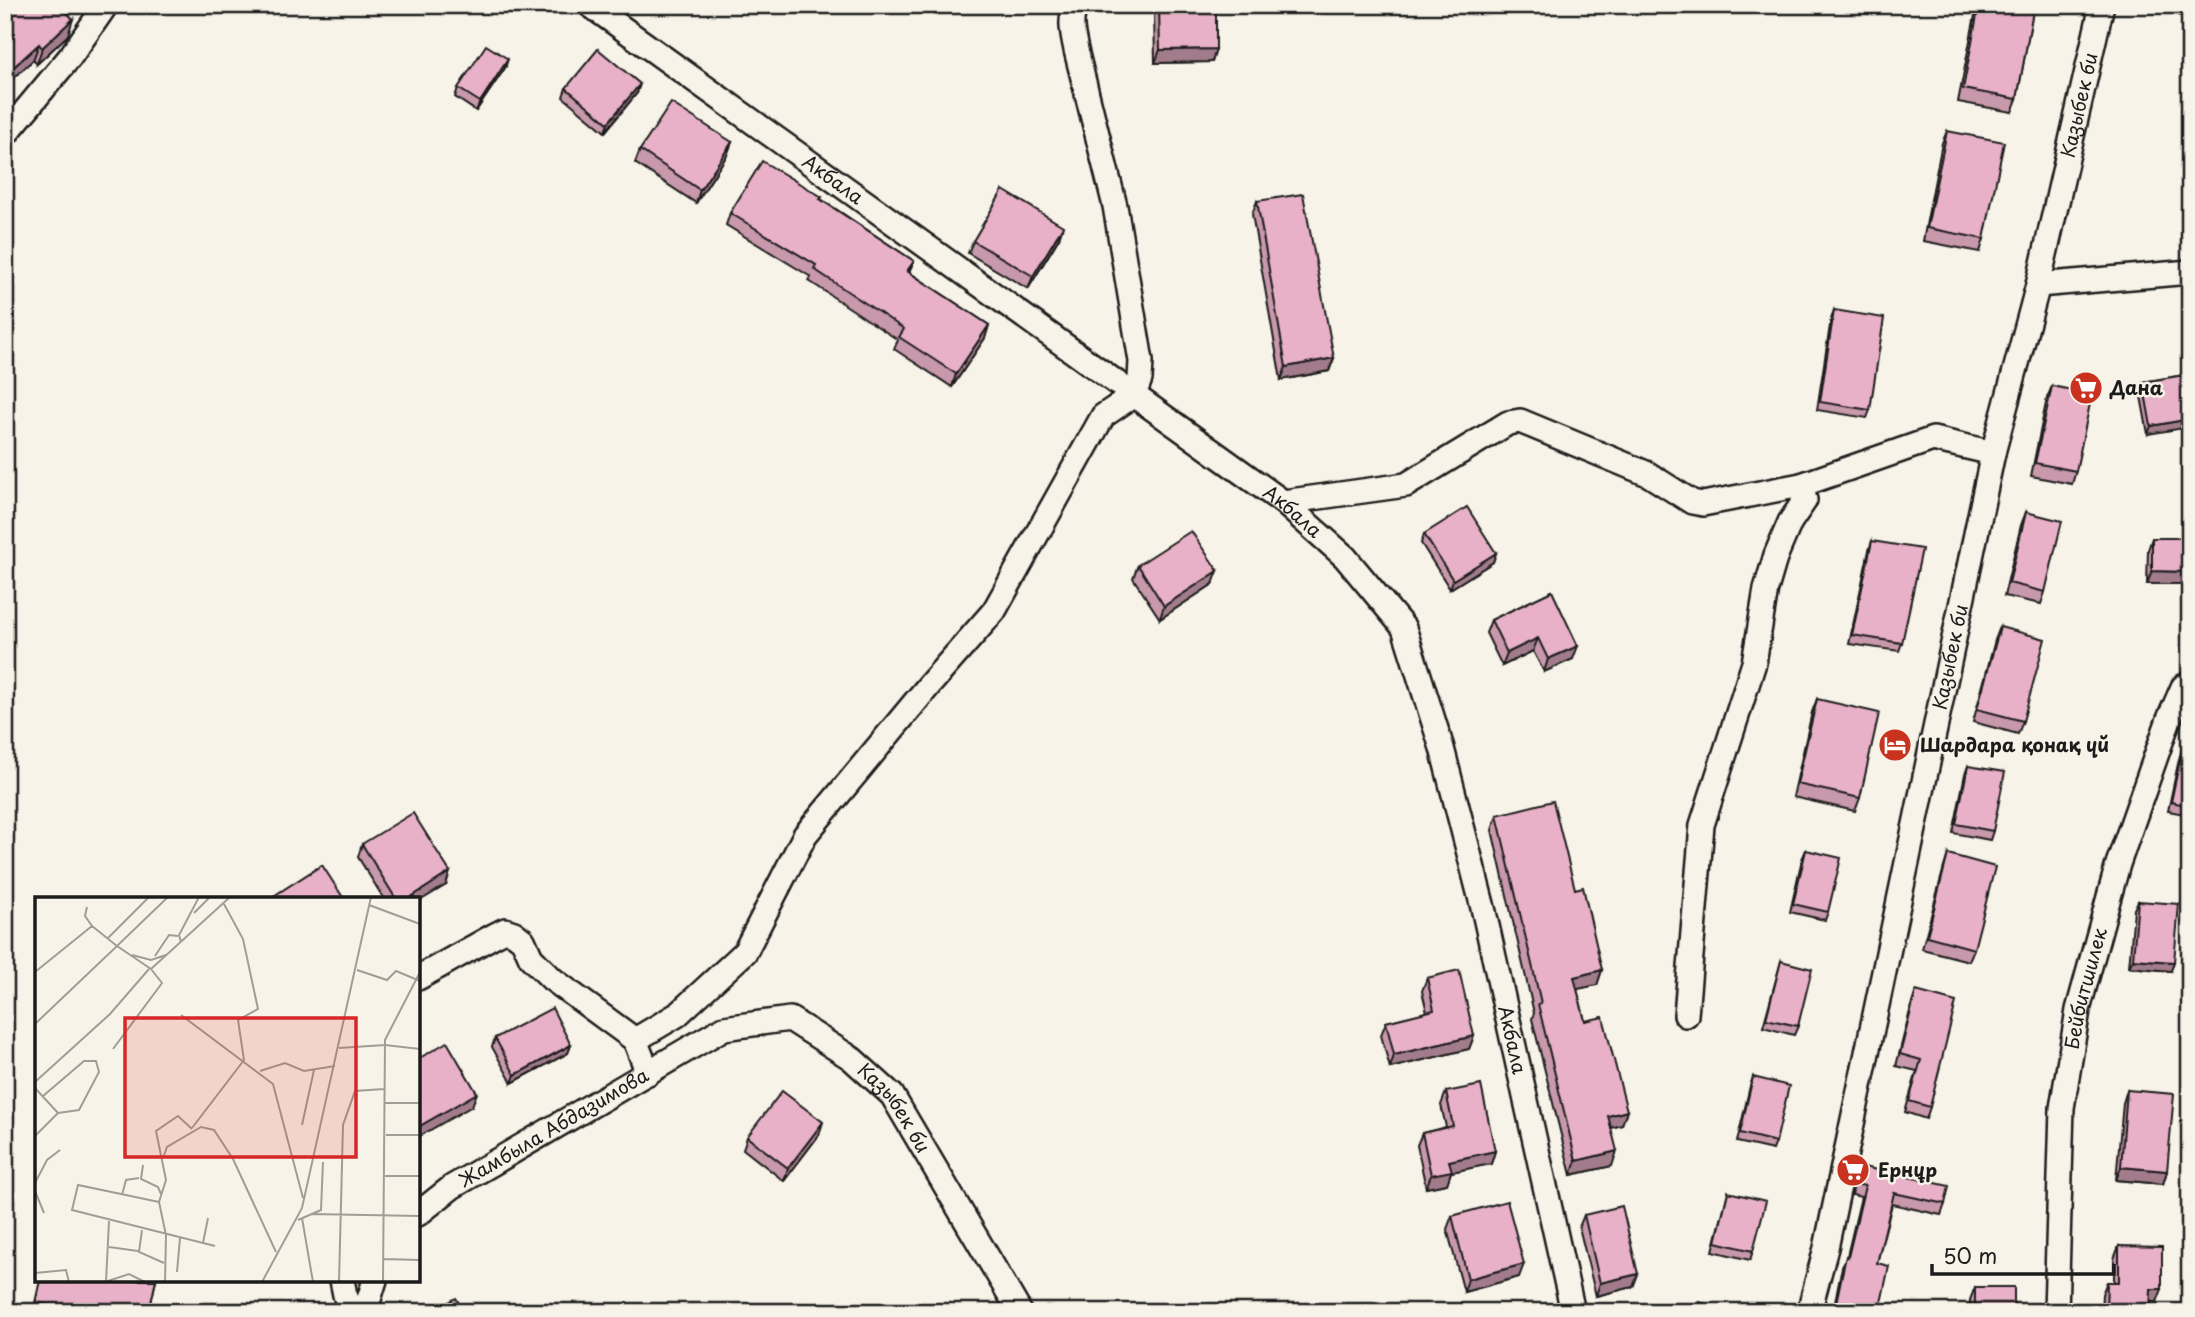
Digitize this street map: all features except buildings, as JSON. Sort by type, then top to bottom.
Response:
[{"type":"street","points":[[5,135],[70,57],[106,5]]},
{"type":"street","name":"Акбала","points":[[590,5],[1283,502],[1345,557],[1404,628],[1442,748],[1484,912],[1573,1312]]},
{"type":"street","points":[[635,1040],[677,1015],[745,952],[805,835],[994,611],[1102,416],[1134,395],[1140,379],[1141,361],[1115,206],[1071,23],[1077,5]]},
{"type":"street","name":"Казыбек би","points":[[1809,1312],[1826,1248],[1993,453],[2038,285],[2102,5]]},
{"type":"street","points":[[2038,285],[2190,272]]},
{"type":"street","points":[[1283,502],[1406,485],[1508,423],[1520,421],[1648,474],[1692,502],[1703,504],[1801,485],[1933,439],[1993,453]]},
{"type":"street","points":[[1686,1015],[1702,825],[1754,663],[1766,589],[1776,555],[1790,522],[1805,500],[1801,485]]},
{"type":"street","name":"Бейбитшилек","points":[[2056,1312],[2062,1108],[2078,1010],[2118,864],[2169,719],[2183,687],[2190,683]]},
{"type":"street","points":[[420,977],[505,930],[514,933],[523,940],[531,958],[552,979],[635,1040],[648,1073]]},
{"type":"street","name":"Казыбек би","points":[[692,1048],[724,1028],[790,1019],[851,1058],[892,1095],[1020,1312]]},
{"type":"street","name":"Жамбыла Абдазимова","points":[[420,1212],[452,1187],[692,1048]]},
{"type":"street","points":[[342,1282],[352,1312]]},
{"type":"street","points":[[365,1312],[374,1282]]},
{"type":"place","name":"Дана","points":[[2086,388]]},
{"type":"place","name":"Шардара қонақ үй","points":[[1895,745]]},
{"type":"place","name":"Ернұр","points":[[1853,1170]]}]
